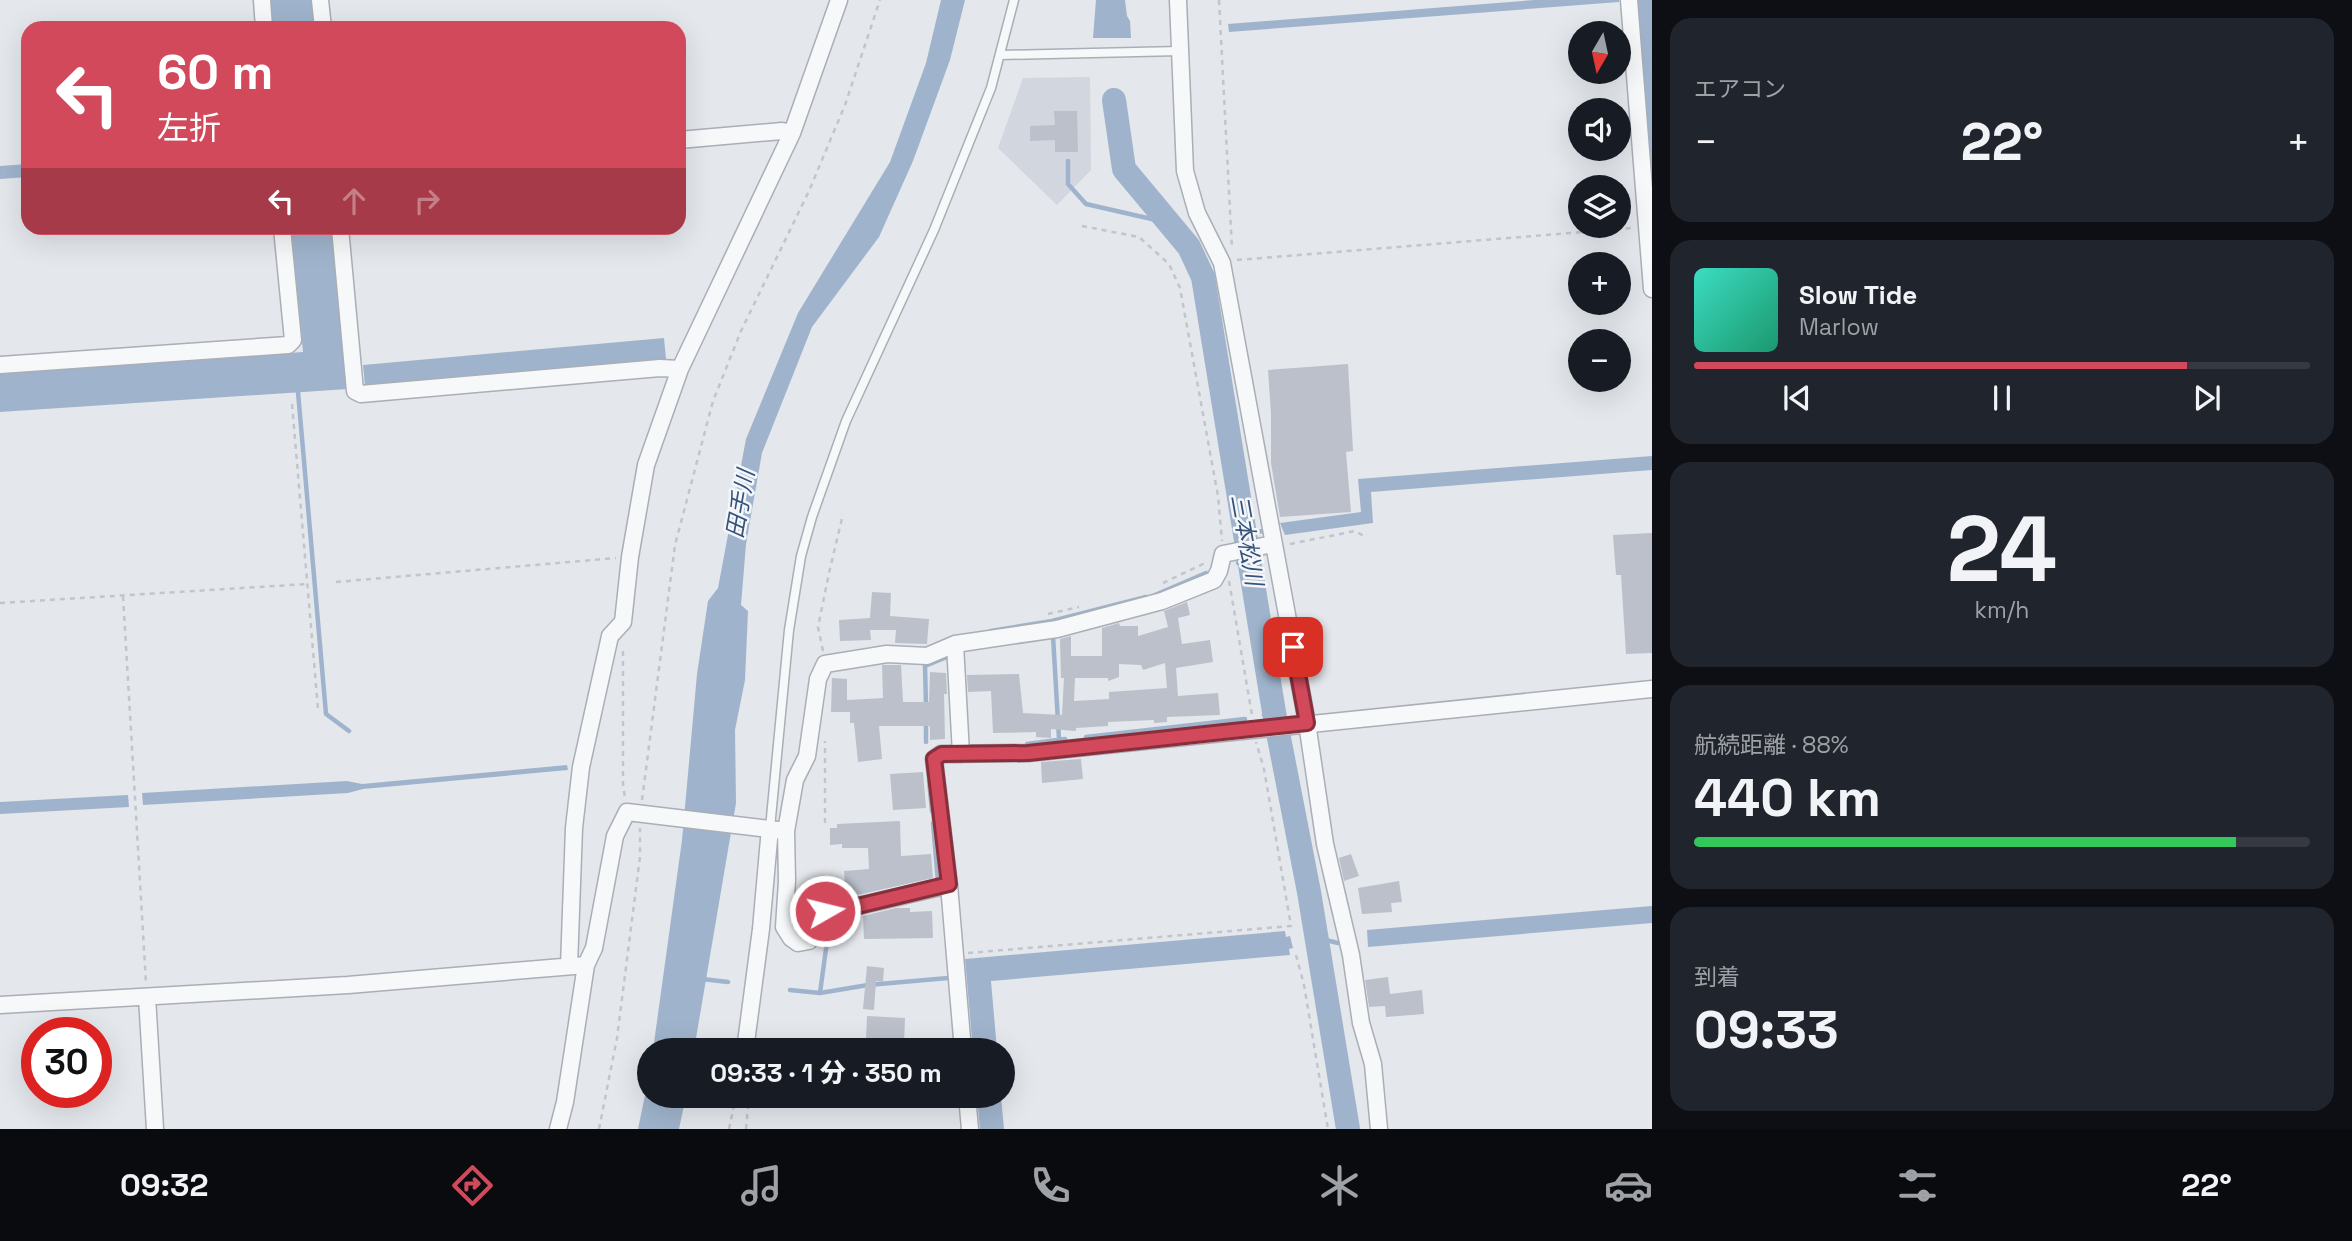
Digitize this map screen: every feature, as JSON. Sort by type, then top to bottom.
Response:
[{"type":"street","points":[[261,0],[263,21]]},
{"type":"street","points":[[320,0],[322,21]]},
{"type":"street","points":[[569,965],[573,828],[581,767],[610,636],[623,622],[629,557],[646,465],[680,369],[792,133],[839,0]]},
{"type":"street","points":[[1178,0],[1185,171],[1196,213],[1226,262],[1325,844],[1351,955],[1361,1023],[1373,1064],[1379,1129]]},
{"type":"street","points":[[1629,0],[1652,289]]},
{"type":"street","points":[[686,139],[782,131],[792,133]]},
{"type":"street","points":[[0,365],[288,345],[293,340],[283,235]]},
{"type":"street","points":[[341,235],[355,391],[361,394],[660,368],[680,369]]},
{"type":"street","points":[[747,1038],[772,829],[807,756],[818,679],[825,664],[887,654],[927,656],[955,644],[1057,629],[1162,601],[1214,580],[1223,554],[1273,544]]},
{"type":"street","points":[[955,644],[961,754]]},
{"type":"street","points":[[962,1038],[949,884],[934,759],[942,754],[1028,753],[1652,690]]},
{"type":"street","points":[[558,1129],[565,1102],[586,965],[594,948],[615,836],[639,813],[772,829]]},
{"type":"street","points":[[772,829],[787,881],[784,927],[798,943],[809,940],[825,911],[837,911],[949,884]]},
{"type":"street","points":[[0,1005],[348,985],[586,965]]},
{"type":"street","points":[[147,996],[155,1129]]},
{"type":"street","points":[[968,1108],[970,1129]]},
{"type":"lane","points":[[772,829],[789,630],[801,556],[812,516],[846,421],[934,230],[990,88],[1014,0]]},
{"type":"lane","points":[[1000,55],[1180,51]]},
{"type":"path","points":[[599,1129],[617,1038],[640,857],[639,813],[649,759],[675,545],[713,401],[741,331],[809,191],[845,105],[880,0]]},
{"type":"path","points":[[1219,0],[1226,262],[1647,227]]},
{"type":"path","points":[[1082,226],[1139,237],[1169,264],[1180,288],[1218,496],[1223,554],[1163,583]]},
{"type":"path","points":[[292,404],[318,709]]},
{"type":"path","points":[[1273,544],[1286,545],[1354,531],[1364,536]]},
{"type":"path","points":[[336,582],[629,557]]},
{"type":"path","points":[[955,954],[1291,926],[1231,583],[1219,571]]},
{"type":"path","points":[[0,603],[307,584]]},
{"type":"path","points":[[123,596],[147,996]]},
{"type":"path","points":[[1046,615],[1086,605]]},
{"type":"path","points":[[623,649],[623,784],[639,813]]},
{"type":"path","points":[[1296,955],[1304,985],[1328,1129]]},
{"type":"path","points":[[729,1129],[733,1108]]},
{"type":"path","points":[[746,1129],[748,1108]]},
{"type":"shaded area","points":[[1090,77],[1091,170],[1057,205],[998,148],[1023,78]]},
{"type":"water","points":[[270,0],[314,0],[316,21],[272,21]]},
{"type":"water","name":"田手川","points":[[941,0],[965,0],[950,60],[913,161],[879,237],[812,327],[762,453],[746,544],[741,605],[748,611],[745,680],[735,730],[736,803],[696,1038],[655,1038],[682,840],[697,674],[708,601],[718,588],[746,439],[798,313],[890,162],[926,63]]},
{"type":"water","points":[[1096,0],[1125,0],[1131,38],[1093,38]]},
{"type":"water","points":[[1534,0],[1619,2],[1229,32],[1228,24]]},
{"type":"water","points":[[1637,0],[1652,0],[1652,194]]},
{"type":"water","points":[[21,164],[21,178],[0,179],[0,166]]},
{"type":"water","points":[[292,235],[335,235],[348,389],[0,412],[0,373],[303,352]]},
{"type":"water","points":[[664,338],[666,359],[365,386],[363,365]]},
{"type":"water","points":[[1652,456],[1652,470],[1371,492],[1373,523],[1285,535],[1280,523],[1361,512],[1358,479]]},
{"type":"water","points":[[567,765],[568,770],[363,789],[348,793],[143,805],[142,793],[347,781],[362,784]]},
{"type":"water","points":[[128,795],[129,807],[0,814],[0,802]]},
{"type":"water","points":[[1652,906],[1652,923],[1368,947],[1367,930]]},
{"type":"water","points":[[1285,931],[1286,937],[1290,936],[1293,948],[1289,949],[1290,955],[991,981],[996,1038],[972,1038],[965,959]]},
{"type":"water","points":[[642,1108],[683,1108],[679,1129],[638,1129]]},
{"type":"water","points":[[978,1108],[1002,1108],[1004,1129],[980,1129]]},
{"type":"building","points":[[1054,111],[1077,111],[1078,152],[1055,152],[1055,140],[1030,141],[1030,126],[1055,125]]},
{"type":"building","points":[[1348,364],[1353,451],[1346,452],[1351,512],[1280,517],[1271,463],[1268,370]]},
{"type":"building","points":[[1652,533],[1652,653],[1626,654],[1621,575],[1616,575],[1613,535]]},
{"type":"building","points":[[872,592],[891,593],[890,616],[929,619],[927,644],[895,643],[896,630],[870,630],[871,640],[840,641],[839,620],[870,618]]},
{"type":"building","points":[[1187,602],[1190,615],[1178,618],[1182,644],[1210,640],[1213,662],[1176,668],[1178,696],[1218,693],[1220,715],[1167,717],[1167,722],[1154,723],[1154,720],[1108,722],[1108,726],[1076,728],[1076,731],[1051,729],[1051,738],[1036,737],[1036,732],[993,733],[991,691],[968,692],[967,675],[1019,674],[1023,713],[1062,715],[1064,678],[1061,678],[1060,639],[1071,636],[1071,656],[1102,656],[1102,628],[1119,623],[1120,626],[1138,626],[1138,636],[1168,627],[1164,611]],"holes":[[[1165,663],[1167,688],[1109,692],[1109,699],[1074,701],[1075,678],[1108,678],[1108,681],[1119,677],[1119,664],[1141,665],[1143,670]]]},
{"type":"building","points":[[882,665],[901,665],[903,702],[929,702],[930,672],[946,673],[945,739],[930,740],[930,726],[879,726],[882,759],[858,762],[854,723],[850,723],[850,712],[831,712],[832,678],[847,679],[847,700],[883,698]]},
{"type":"building","points":[[1081,759],[1083,779],[1042,783],[1041,762]]},
{"type":"building","points":[[923,772],[926,808],[893,810],[890,774]]},
{"type":"building","points":[[900,821],[901,856],[931,854],[933,878],[846,895],[844,871],[869,869],[868,848],[830,845],[830,828],[837,828],[837,824]]},
{"type":"building","points":[[1351,854],[1359,876],[1344,881],[1339,858]]},
{"type":"building","points":[[1399,881],[1402,902],[1391,903],[1392,912],[1362,914],[1358,888]]},
{"type":"building","points":[[896,908],[910,908],[910,912],[932,911],[933,938],[864,939],[863,916]]},
{"type":"building","points":[[867,966],[884,968],[883,982],[876,981],[874,1010],[863,1009]]},
{"type":"building","points":[[1388,977],[1390,994],[1422,990],[1424,1014],[1386,1017],[1385,1006],[1369,1007],[1365,980]]},
{"type":"building","points":[[867,1016],[905,1018],[904,1038],[866,1038]]},
{"type":"waterway","name":"三本松川","points":[[1114,100],[1124,169],[1189,247],[1203,277],[1274,712],[1309,892],[1348,1129]]},
{"type":"waterway","points":[[1068,161],[1068,184],[1086,204],[1169,223]]},
{"type":"waterway","points":[[298,392],[326,714],[349,731]]},
{"type":"waterway","points":[[1245,533],[1264,531]]},
{"type":"waterway","points":[[1238,563],[1249,560]]},
{"type":"waterway","points":[[1155,595],[1206,573]]},
{"type":"waterway","points":[[991,631],[1052,621],[1146,597]]},
{"type":"waterway","points":[[1053,636],[1059,739]]},
{"type":"waterway","points":[[926,706],[925,666],[947,657]]},
{"type":"waterway","points":[[1264,715],[1274,712]]},
{"type":"waterway","points":[[1086,737],[1245,719]]},
{"type":"waterway","points":[[926,722],[926,742]]},
{"type":"waterway","points":[[1027,744],[1065,739]]},
{"type":"waterway","points":[[929,780],[932,811]]},
{"type":"waterway","points":[[933,823],[936,882]]},
{"type":"waterway","points":[[839,902],[855,899]]},
{"type":"waterway","points":[[820,993],[830,919]]},
{"type":"waterway","points":[[1317,938],[1338,943]]},
{"type":"waterway","points":[[790,990],[820,993],[868,985],[948,978]]},
{"type":"waterway","points":[[702,979],[728,982]]},
{"type":"route","points":[[825,911],[837,911],[949,884],[934,759],[942,754],[1028,753],[1307,723],[1293,647]]}]
